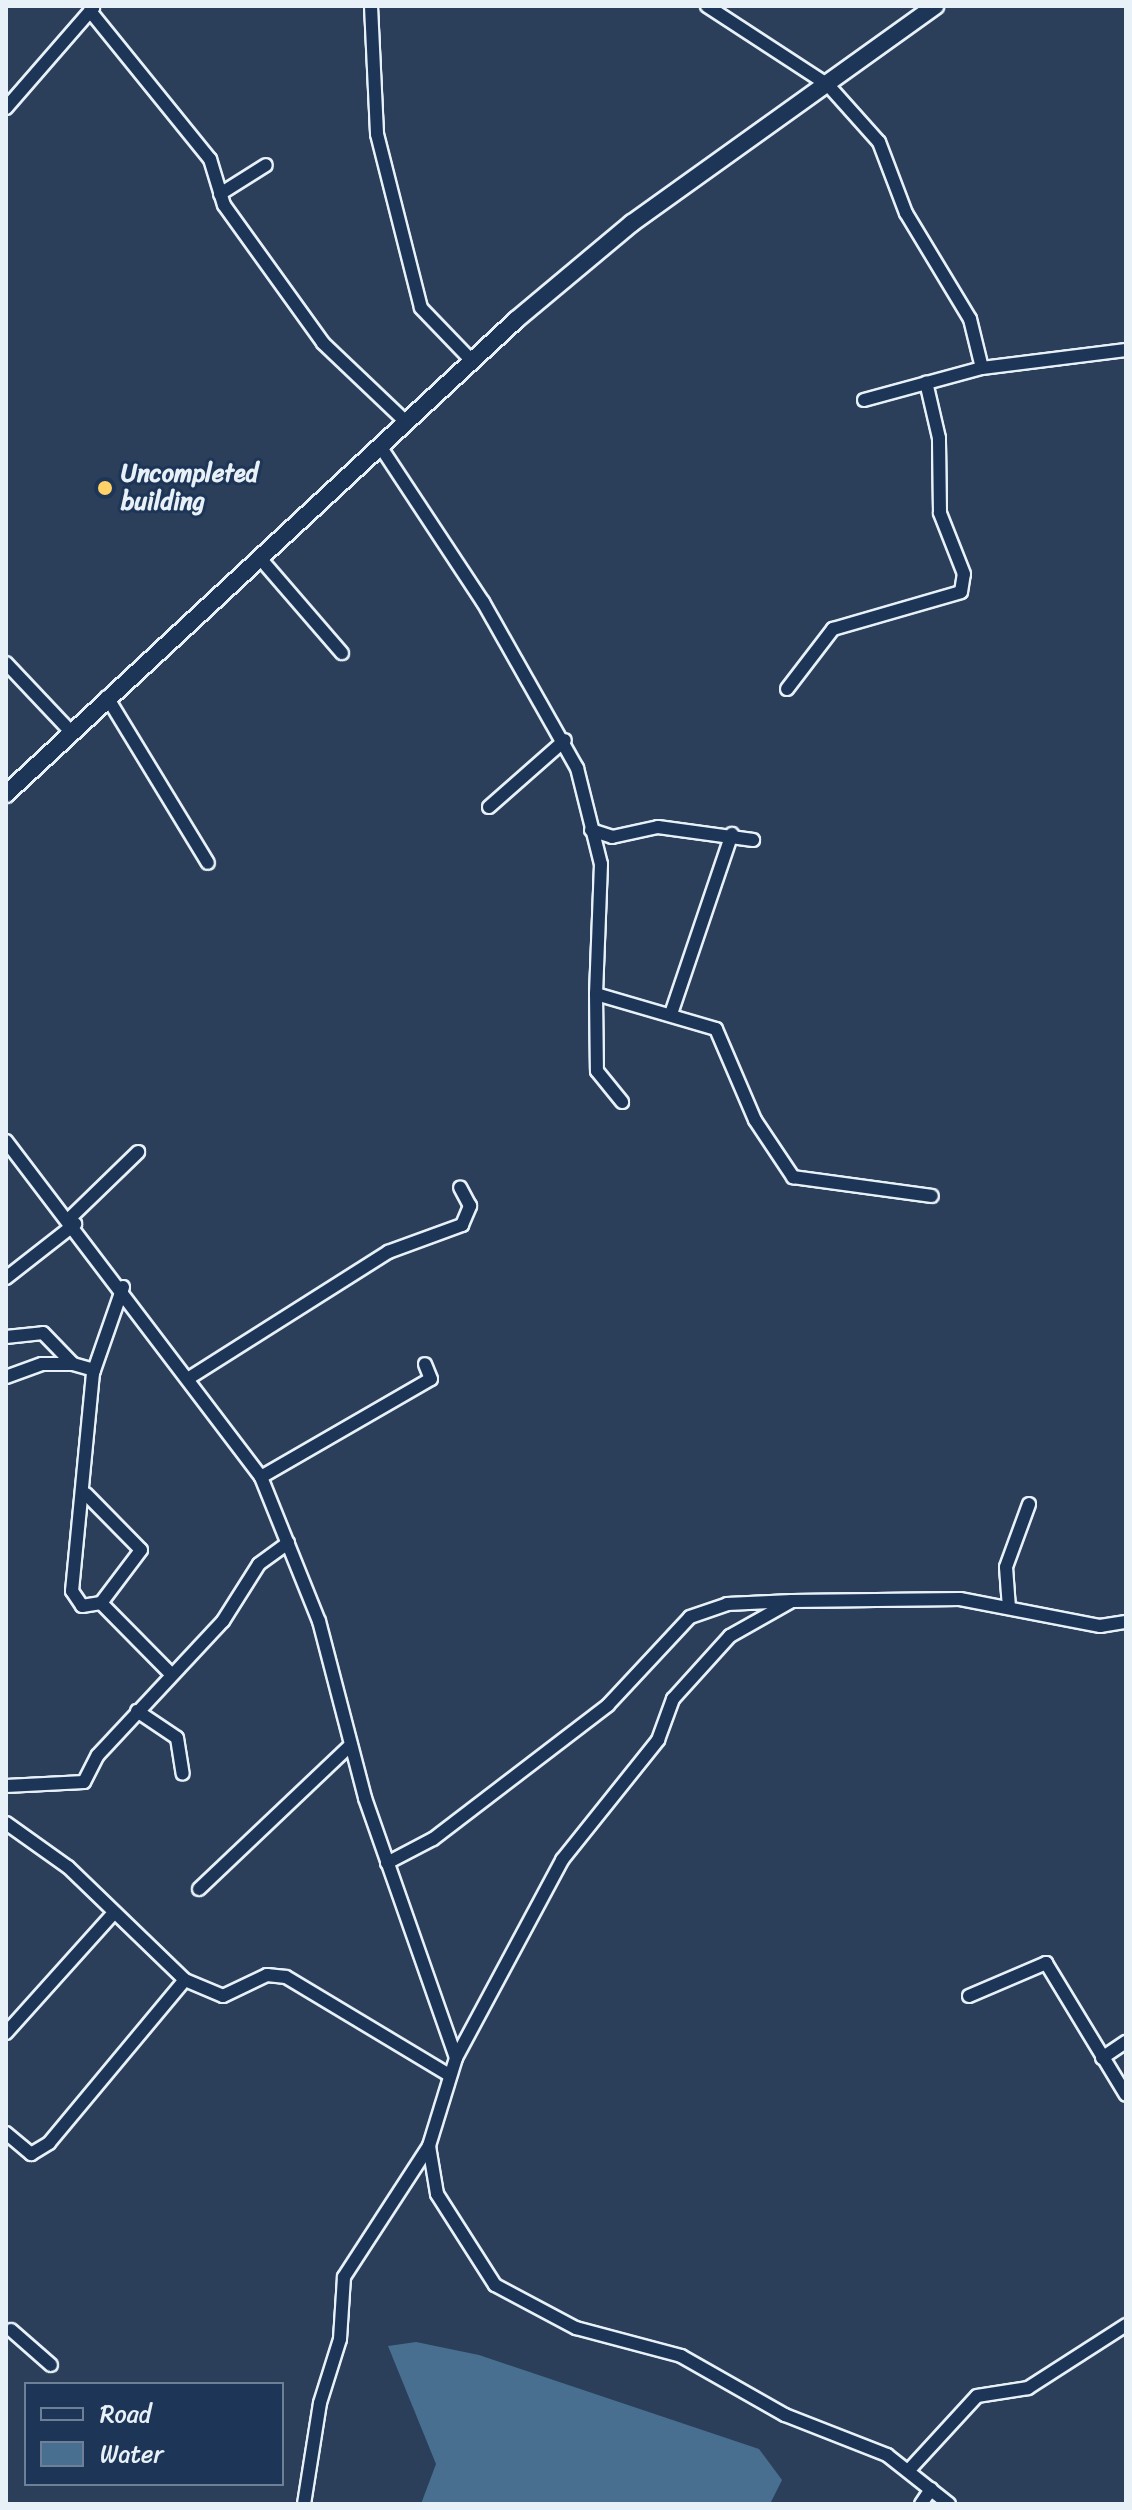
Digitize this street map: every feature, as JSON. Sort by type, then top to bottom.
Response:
[{"type":"main road","points":[[6,794],[472,361],[632,223],[935,6]]},
{"type":"street","points":[[371,6],[377,134],[421,308],[472,361]]},
{"type":"street","points":[[707,6],[828,85],[879,142],[906,213],[970,319],[982,368]]},
{"type":"street","points":[[6,108],[93,8],[210,159],[220,194],[323,343],[406,422]]},
{"type":"street","points":[[220,194],[266,165]]},
{"type":"street","points":[[864,400],[982,368],[1126,350]]},
{"type":"street","points":[[787,689],[833,629],[961,592],[964,574],[940,513],[939,438],[926,382]]},
{"type":"street","points":[[380,446],[565,740],[601,864],[596,994],[597,1071],[622,1102]]},
{"type":"street","points":[[259,557],[342,653]]},
{"type":"street","points":[[6,663],[72,733]]},
{"type":"street","points":[[107,697],[208,863]]},
{"type":"street","points":[[489,807],[565,740]]},
{"type":"street","points":[[591,830],[612,837],[658,827],[732,834],[753,840]]},
{"type":"street","points":[[672,1011],[732,834]]},
{"type":"street","points":[[596,994],[672,1011],[716,1029],[755,1120],[793,1177],[932,1196]]},
{"type":"street","points":[[6,1141],[123,1287],[261,1477],[319,1621],[351,1745],[387,1863],[456,2058]]},
{"type":"street","points":[[6,1278],[72,1221],[138,1152]]},
{"type":"street","points":[[189,1378],[388,1252],[462,1225],[470,1206],[460,1187]]},
{"type":"street","points":[[86,1494],[141,1550],[101,1603],[82,1606],[72,1591],[75,1508],[86,1494],[94,1370],[123,1287]]},
{"type":"street","points":[[6,1337],[43,1333],[73,1364]]},
{"type":"street","points":[[6,1377],[42,1364],[73,1364],[94,1370]]},
{"type":"street","points":[[261,1477],[431,1379],[425,1364]]},
{"type":"street","points":[[1009,1608],[1006,1567],[1029,1504]]},
{"type":"street","points":[[6,1786],[84,1782],[137,1711],[223,1621],[259,1564],[288,1543]]},
{"type":"street","points":[[387,1863],[433,1839],[608,1705],[690,1617],[727,1604],[960,1599],[1100,1626],[1126,1622]]},
{"type":"street","points":[[304,2504],[320,2403],[340,2339],[344,2277],[429,2146],[456,2058],[562,1860],[658,1740],[673,1699],[730,1636],[792,1601]]},
{"type":"street","points":[[101,1603],[170,1673]]},
{"type":"street","points":[[137,1711],[177,1738],[183,1774]]},
{"type":"street","points":[[199,1889],[351,1745]]},
{"type":"street","points":[[6,1823],[68,1867],[112,1915],[185,1980],[223,1996],[267,1975],[286,1977],[449,2075]]},
{"type":"street","points":[[6,2033],[112,1915]]},
{"type":"street","points":[[969,1996],[1046,1963],[1126,2095]]},
{"type":"street","points":[[6,2133],[31,2154],[49,2143],[185,1980]]},
{"type":"street","points":[[1102,2058],[1126,2042]]},
{"type":"street","points":[[429,2146],[437,2194],[495,2285],[576,2328],[681,2356],[785,2415],[909,2470],[949,2504]]},
{"type":"street","points":[[909,2470],[977,2396],[1028,2388],[1126,2325]]},
{"type":"street","points":[[11,2330],[51,2365]]},
{"type":"street","points":[[921,2504],[931,2489]]},
{"type":"water","points":[[416,2342],[479,2355],[759,2449],[782,2480],[770,2504],[421,2504],[436,2464],[388,2346]]},
{"type":"place","name":"Uncompleted building","points":[[105,488]]}]
